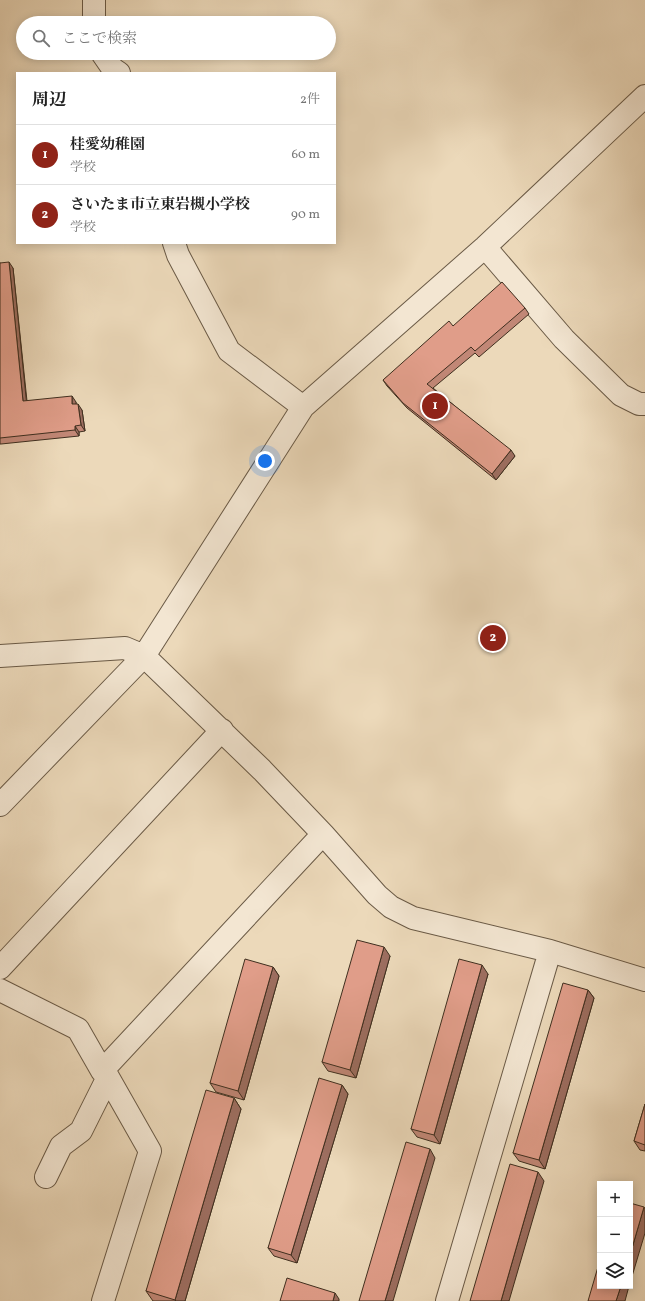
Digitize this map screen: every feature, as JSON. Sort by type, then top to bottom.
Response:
[{"type":"street","points":[[94,0],[94,16]]},
{"type":"street","points":[[107,60],[113,69],[118,72]]},
{"type":"street","points":[[0,805],[144,656],[303,407],[485,247],[645,96]]},
{"type":"street","points":[[174,244],[178,255],[229,351],[303,407]]},
{"type":"street","points":[[485,247],[564,339],[598,373],[621,395],[639,404],[645,404]]},
{"type":"street","points":[[0,656],[125,648],[144,656],[222,730],[323,834],[377,896],[392,908],[413,918],[550,951],[645,980]]},
{"type":"street","points":[[0,968],[222,730]]},
{"type":"street","points":[[46,1177],[61,1146],[81,1131],[105,1074],[323,834]]},
{"type":"street","points":[[447,1301],[550,951]]},
{"type":"street","points":[[0,990],[78,1029],[150,1151],[103,1301]]},
{"type":"building","points":[[9,262],[23,401],[72,396],[72,404],[78,404],[81,425],[75,426],[75,430],[0,438],[0,263]]},
{"type":"building","points":[[502,282],[525,308],[475,351],[471,347],[427,384],[511,450],[492,474],[403,403],[383,380],[449,321],[453,326]]},
{"type":"building","points":[[357,940],[384,947],[350,1070],[322,1062]]},
{"type":"building","points":[[245,959],[273,967],[238,1091],[210,1083]]},
{"type":"building","points":[[459,959],[482,965],[434,1135],[411,1129]]},
{"type":"building","points":[[563,983],[588,990],[539,1160],[513,1153]]},
{"type":"building","points":[[319,1078],[342,1085],[291,1255],[268,1248]]},
{"type":"building","points":[[206,1090],[234,1098],[175,1300],[146,1291]]},
{"type":"building","points":[[645,1104],[645,1145],[634,1141]]},
{"type":"building","points":[[406,1142],[430,1149],[385,1301],[359,1301]]},
{"type":"building","points":[[510,1164],[538,1172],[501,1301],[470,1301]]},
{"type":"building","points":[[633,1204],[644,1207],[633,1245]]},
{"type":"building","points":[[597,1270],[597,1289],[620,1289],[616,1301],[588,1301]]},
{"type":"building","points":[[287,1278],[335,1293],[333,1301],[280,1301]]},
{"type":"place","name":"桂愛幼稚園","points":[[435,406]]},
{"type":"place","name":"さいたま市立東岩槻小学校","points":[[493,638]]}]
